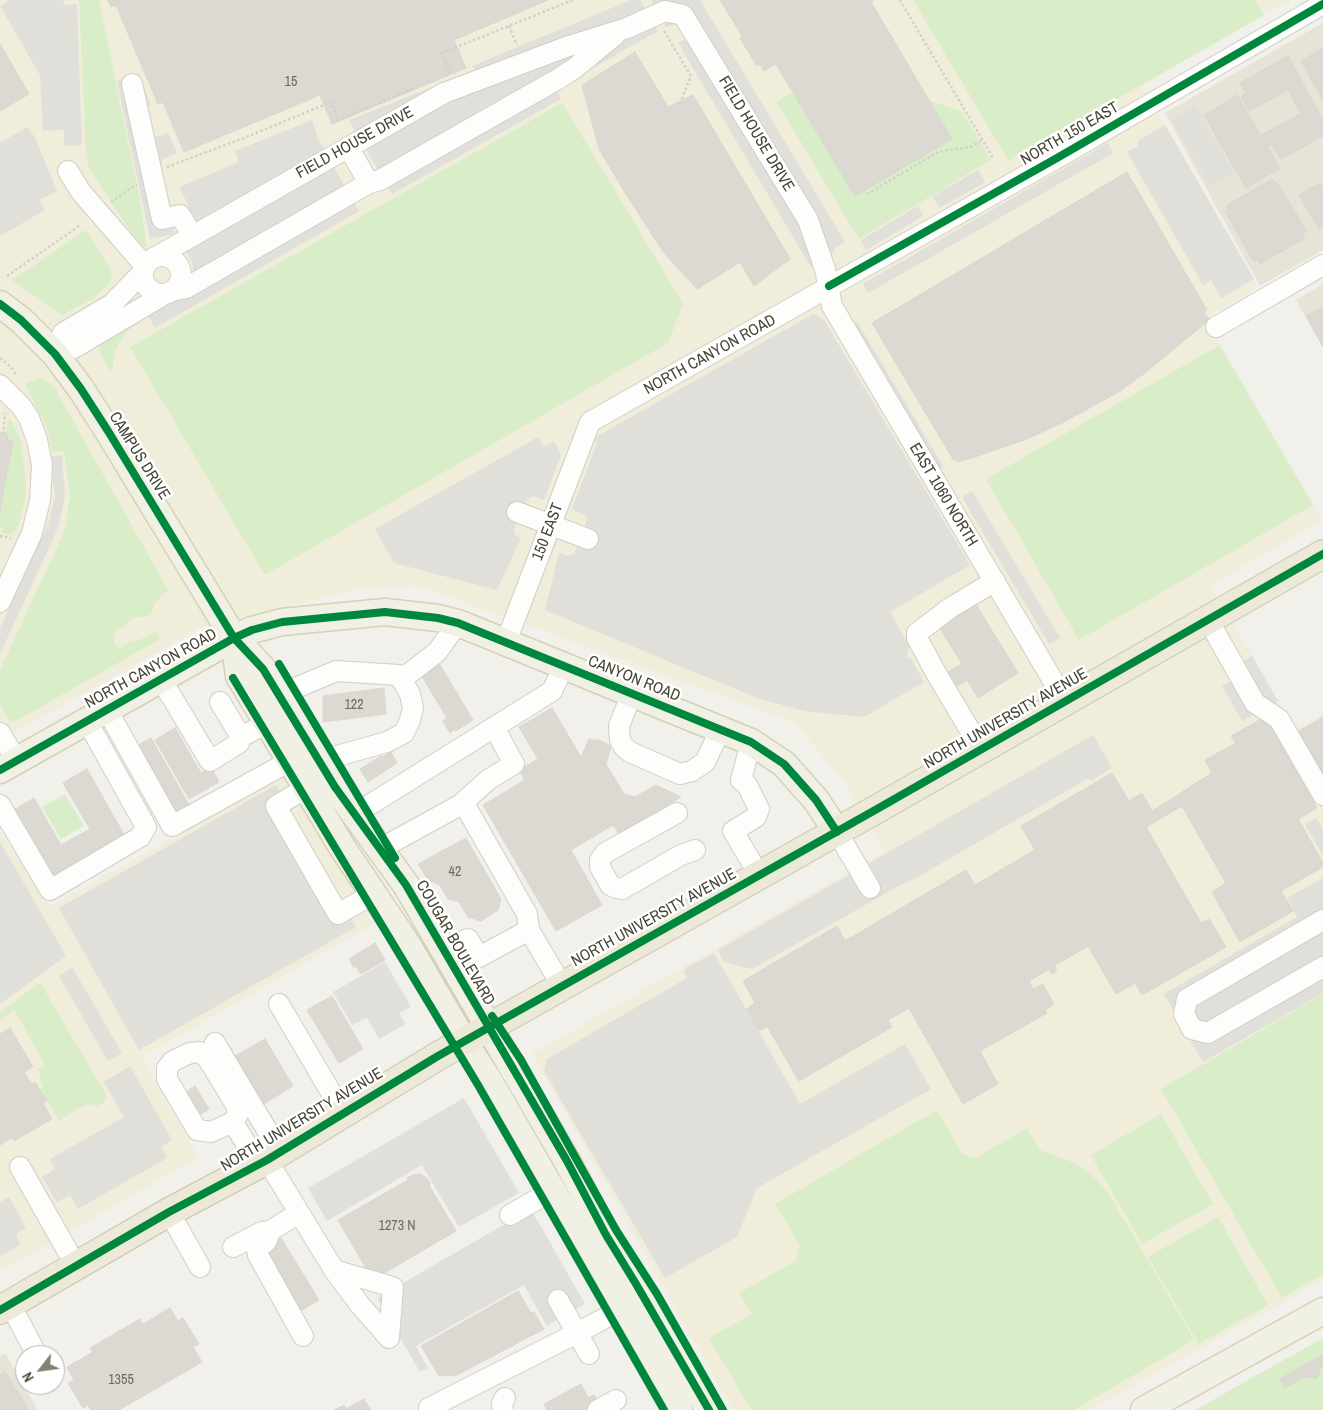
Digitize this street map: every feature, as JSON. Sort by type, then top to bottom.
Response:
[{"type":"highway","name":"NORTH UNIVERSITY AVENUE","points":[[5,1307],[169,1212],[268,1159],[489,1027],[837,832],[1323,554]]},
{"type":"main road","name":"CAMPUS DRIVE","points":[[0,304],[21,320],[55,354],[108,431],[234,638]]},
{"type":"main road","name":"NORTH CANYON ROAD","points":[[8,765],[234,638],[252,630],[282,622],[385,612]]},
{"type":"main road","name":"CANYON ROAD","points":[[385,612],[438,618],[458,623],[751,742],[784,764],[816,800],[837,832]]},
{"type":"main road","name":"COUGAR BOULEVARD","points":[[234,638],[263,669],[319,761],[406,885],[562,1153],[606,1236],[709,1410]]},
{"type":"main road","points":[[234,638],[239,676],[266,723],[407,944],[553,1190],[679,1410]]},
{"type":"main road","points":[[1144,1410],[1323,1311]]},
{"type":"street","name":"NORTH 150 EAST","points":[[829,286],[1057,158],[1323,4]]},
{"type":"street","name":"FIELD HOUSE DRIVE","points":[[55,354],[63,333],[112,304],[147,265],[192,236],[444,93],[566,47],[627,28],[665,11],[683,15],[808,220],[829,286]]},
{"type":"street","name":"FIELD HOUSE DRIVE","points":[[55,354],[74,348],[169,292],[186,288],[369,183],[388,175],[575,68],[612,37],[627,28]]},
{"type":"street","points":[[566,47],[573,51],[577,58],[575,68]]},
{"type":"street","points":[[132,84],[162,218],[180,215],[192,236]]},
{"type":"street","points":[[348,147],[369,183]]},
{"type":"street","points":[[68,171],[81,192],[147,265],[145,284],[149,289],[160,294],[169,292],[180,281],[179,268],[176,263],[166,257],[147,265]]},
{"type":"street","points":[[1216,327],[1323,265]]},
{"type":"street","name":"NORTH CANYON ROAD","points":[[590,422],[829,286]]},
{"type":"street","name":"EAST 1060 NORTH","points":[[829,286],[832,306],[1065,700]]},
{"type":"street","points":[[0,385],[20,406],[28,418],[37,440],[42,466],[40,500],[32,532],[0,602]]},
{"type":"street","name":"150 EAST","points":[[506,642],[590,422]]},
{"type":"street","points":[[516,512],[588,539]]},
{"type":"street","points":[[981,749],[936,673],[917,638],[917,633],[950,608],[995,581]]},
{"type":"street","points":[[1208,620],[1255,703],[1279,719],[1323,795]]},
{"type":"street","points":[[402,680],[437,652],[458,623]]},
{"type":"street","points":[[350,807],[494,727],[552,691],[564,666]]},
{"type":"street","points":[[279,695],[336,671],[399,675],[410,694],[412,708],[410,720],[404,733],[387,742],[319,761]]},
{"type":"street","points":[[162,679],[210,761],[239,744],[241,737],[266,723]]},
{"type":"street","points":[[632,693],[619,726],[620,740],[624,747],[630,752],[680,774],[692,771],[705,762],[720,729]]},
{"type":"street","points":[[220,702],[241,737]]},
{"type":"street","points":[[0,805],[50,890],[140,837],[146,827],[97,715]]},
{"type":"street","points":[[97,715],[172,826],[177,825],[290,762]]},
{"type":"street","points":[[380,850],[463,802],[488,780],[514,764],[494,727]]},
{"type":"street","points":[[0,733],[8,765]]},
{"type":"street","points":[[751,742],[741,780],[747,785],[759,809],[756,817],[732,831],[759,875]]},
{"type":"street","points":[[306,788],[276,806],[338,914],[378,901]]},
{"type":"street","points":[[463,802],[527,914],[529,930],[562,986]]},
{"type":"street","points":[[677,813],[605,853],[600,860],[600,867],[610,885],[622,889],[695,850]]},
{"type":"street","name":"CANYON ROAD","points":[[837,832],[870,888]]},
{"type":"street","points":[[1323,920],[1186,998],[1184,1014],[1192,1029],[1208,1033],[1323,967]]},
{"type":"street","points":[[445,952],[468,939],[479,957],[529,930]]},
{"type":"street","points":[[279,1004],[343,1114]]},
{"type":"street","points":[[207,1048],[208,1059],[236,1105],[238,1114],[233,1122],[211,1132],[197,1130],[167,1079],[159,1078],[153,1068],[158,1057],[185,1042],[207,1048],[268,1159],[334,1270],[360,1305],[389,1338],[392,1287],[334,1270]]},
{"type":"street","points":[[233,1122],[268,1159]]},
{"type":"street","points":[[20,1167],[76,1266]]},
{"type":"street","points":[[510,1216],[553,1190]]},
{"type":"street","points":[[169,1212],[200,1267]]},
{"type":"street","points":[[233,1247],[262,1232],[270,1231],[299,1213]]},
{"type":"street","points":[[270,1231],[266,1242],[257,1250],[258,1255],[303,1336]]},
{"type":"street","points":[[558,1300],[589,1354]]},
{"type":"street","points":[[5,1307],[30,1345]]},
{"type":"street","points":[[429,1410],[454,1404],[622,1309]]},
{"type":"street","points":[[598,1410],[616,1400]]},
{"type":"path","points":[[450,73],[442,53],[573,0]]},
{"type":"path","points":[[900,0],[993,158]]},
{"type":"path","points":[[509,26],[516,44]]},
{"type":"path","points":[[663,30],[691,76],[681,101]]},
{"type":"path","points":[[164,169],[331,102],[338,120],[416,88]]},
{"type":"path","points":[[867,194],[938,152],[970,147],[983,140]]},
{"type":"path","points":[[110,203],[137,184]]},
{"type":"path","points":[[8,276],[80,226]]},
{"type":"path","points":[[3,434],[5,413],[9,414]]},
{"type":"path","points":[[0,536],[15,538]]},
{"type":"shaded area","points":[[0,0],[1290,0],[1141,85],[1257,288],[1211,314],[1218,342],[1322,520],[1211,585],[1295,730],[1323,714],[1323,1280],[1089,1410],[733,1410],[532,1054],[885,851],[846,783],[794,722],[416,585],[359,589],[200,628],[0,740]]},
{"type":"shaded area","points":[[9,0],[63,0],[64,5],[77,4],[82,145],[64,146],[64,130],[43,131],[40,75],[0,6]]},
{"type":"shaded area","points":[[631,0],[640,0],[658,31],[558,88],[556,91],[561,99],[392,194],[349,120],[476,70],[472,66]]},
{"type":"shaded area","points":[[651,0],[700,0],[845,242],[835,248],[834,252],[811,267],[678,43],[685,39],[686,36],[680,26],[676,24],[666,27]]},
{"type":"shaded area","points":[[1323,23],[1323,250],[1260,286],[1165,113]]},
{"type":"shaded area","points":[[138,73],[151,105],[146,107],[145,110],[154,135],[158,137],[168,132],[177,153],[163,159],[161,163],[174,234],[150,239],[117,81]]},
{"type":"shaded area","points":[[1195,106],[1234,173],[1210,186],[1172,120]]},
{"type":"shaded area","points":[[312,120],[319,141],[359,211],[155,328],[147,313],[194,276],[192,262],[179,240],[198,229],[180,187],[239,162],[235,151]]},
{"type":"shaded area","points":[[1165,125],[1254,279],[1221,298],[1211,280],[1203,285],[1127,152],[1138,146],[1138,141]]},
{"type":"shaded area","points":[[27,127],[34,136],[57,191],[39,200],[45,210],[0,236],[0,143]]},
{"type":"shaded area","points":[[1108,143],[1113,153],[868,293],[863,284]]},
{"type":"shaded area","points":[[978,170],[985,182],[939,208],[933,196]]},
{"type":"shaded area","points":[[918,206],[923,216],[866,250],[861,240]]},
{"type":"shaded area","points":[[1323,284],[1323,347],[1296,300]]},
{"type":"shaded area","points":[[813,314],[824,320],[970,565],[890,612],[909,646],[906,659],[910,657],[924,682],[864,717],[804,711],[757,698],[545,610],[559,553],[568,556],[574,554],[586,523],[587,518],[585,515],[572,509],[597,443],[594,438]]},
{"type":"shaded area","points":[[858,323],[944,468],[939,470],[853,325]]},
{"type":"shaded area","points":[[538,437],[544,447],[554,441],[561,455],[544,500],[533,496],[528,499],[514,529],[515,535],[521,538],[497,590],[394,563],[375,529]]},
{"type":"shaded area","points":[[62,455],[65,496],[58,528],[0,654],[0,628],[48,525],[55,496],[51,457]]},
{"type":"shaded area","points":[[972,491],[1060,638],[1049,644],[962,497]]},
{"type":"shaded area","points":[[1252,656],[1278,701],[1242,721],[1222,686],[1234,680],[1228,670]]},
{"type":"shaded area","points":[[1093,735],[1112,768],[1092,780],[1087,779],[916,878],[752,969],[724,962],[718,950]]},
{"type":"shaded area","points":[[284,775],[373,924],[142,1057],[198,1157],[0,1272],[0,832],[50,907]]},
{"type":"shaded area","points":[[276,785],[356,927],[139,1050],[59,908]]},
{"type":"shaded area","points":[[1316,818],[1323,829],[1323,856],[1305,824]]},
{"type":"shaded area","points":[[0,842],[66,956],[0,1004]]},
{"type":"shaded area","points":[[1323,878],[1323,993],[1203,1062],[1164,994],[1297,917],[1287,898]]},
{"type":"shaded area","points":[[714,953],[800,1104],[905,1044],[931,1089],[757,1188],[737,1237],[665,1278],[544,1071],[547,1059],[687,978],[683,970]]},
{"type":"shaded area","points":[[385,962],[411,1007],[399,1013],[406,1024],[379,1039],[367,1018],[352,1025],[333,992]]},
{"type":"shaded area","points":[[72,967],[122,1053],[108,1061],[59,976]]},
{"type":"shaded area","points":[[130,1066],[172,1140],[162,1146],[167,1158],[78,1209],[70,1195],[57,1202],[42,1177],[55,1169],[50,1159],[124,1117],[104,1082]]},
{"type":"shaded area","points":[[464,1098],[519,1193],[459,1227],[422,1165],[327,1221],[308,1188]]},
{"type":"shaded area","points":[[9,1197],[26,1228],[16,1234],[20,1245],[0,1256],[0,1202]]},
{"type":"shaded area","points":[[531,1209],[585,1304],[547,1326],[524,1285],[416,1346],[428,1368],[420,1372],[377,1298]]},
{"type":"shaded area","points":[[5,1353],[15,1370],[15,1395],[29,1395],[38,1410],[0,1410],[0,1356]]},
{"type":"green space","points":[[79,0],[99,0],[139,196],[147,247],[140,246],[89,168],[86,153]]},
{"type":"green space","points":[[913,0],[1255,0],[1264,15],[1009,161]]},
{"type":"green space","points":[[793,92],[855,196],[952,139],[930,101],[961,111],[991,160],[859,239],[777,102]]},
{"type":"green space","points":[[562,103],[683,304],[668,343],[265,575],[130,347]]},
{"type":"green space","points":[[86,230],[112,275],[109,284],[93,299],[62,315],[12,280]]},
{"type":"green space","points":[[139,321],[138,324],[129,329],[118,345],[113,357],[113,370],[110,370],[101,355],[100,347],[97,345]]},
{"type":"green space","points":[[1220,345],[1313,505],[1079,640],[986,479]]},
{"type":"green space","points":[[42,377],[54,387],[168,590],[154,604],[152,613],[148,616],[132,618],[123,628],[116,630],[113,639],[116,646],[121,648],[130,641],[140,640],[155,632],[160,639],[16,721],[9,720],[0,703],[0,670],[65,530],[70,495],[64,451],[53,453],[46,426],[25,384]]},
{"type":"green space","points":[[9,419],[21,441],[26,482],[25,500],[18,527],[15,527],[17,529],[16,532],[13,531],[14,534],[11,535],[2,533],[2,527],[0,526],[0,511],[13,442],[7,440],[8,435],[5,434]]},
{"type":"green space","points":[[65,794],[84,826],[61,839],[42,807]]},
{"type":"green space","points":[[37,984],[41,984],[105,1093],[106,1099],[97,1106],[89,1104],[78,1108],[59,1121],[41,1089],[43,1087],[39,1076],[41,1074],[38,1070],[45,1064],[14,1010],[0,1021],[0,1013]]},
{"type":"green space","points":[[1323,994],[1323,1274],[1282,1298],[1161,1089]]},
{"type":"green space","points":[[937,1110],[962,1154],[975,1158],[1027,1128],[1040,1150],[1072,1162],[1092,1175],[1107,1191],[1194,1340],[1074,1410],[751,1410],[709,1338],[752,1314],[739,1293],[796,1261],[800,1246],[775,1204]]},
{"type":"green space","points":[[1161,1114],[1213,1204],[1142,1244],[1091,1155]]},
{"type":"green space","points":[[1218,1217],[1268,1305],[1199,1344],[1148,1257]]},
{"type":"green space","points":[[1323,1338],[1323,1410],[1195,1410]]},
{"type":"building","points":[[108,0],[548,0],[454,40],[466,68],[332,124],[320,95],[184,152],[163,102],[158,104],[116,5],[111,7]]},
{"type":"building","points":[[720,0],[874,0],[871,2],[952,139],[855,196],[776,64],[764,71],[760,64],[757,66],[740,38],[742,36]]},
{"type":"building","points":[[0,44],[29,94],[0,111]]},
{"type":"building","points":[[1323,48],[1323,100],[1301,61]]},
{"type":"building","points":[[635,52],[668,107],[693,95],[790,259],[754,286],[740,262],[697,289],[664,253],[599,149],[582,85]]},
{"type":"building","points":[[1288,56],[1323,120],[1323,136],[1281,159],[1272,145],[1268,147],[1262,135],[1301,113],[1288,90],[1249,111],[1241,96],[1246,93],[1240,83]]},
{"type":"building","points":[[1237,95],[1280,168],[1246,188],[1204,115]]},
{"type":"building","points":[[1127,172],[1207,310],[1204,312],[1209,320],[1145,373],[1120,391],[1093,406],[1027,439],[975,457],[958,462],[957,459],[954,461],[872,323]]},
{"type":"building","points":[[1272,179],[1275,183],[1277,182],[1306,230],[1302,233],[1305,238],[1260,264],[1257,260],[1254,262],[1225,212],[1228,210],[1226,206]]},
{"type":"building","points":[[1320,183],[1323,189],[1323,226],[1319,229],[1299,195]]},
{"type":"building","points":[[1323,307],[1323,347],[1306,316]]},
{"type":"building","points":[[0,433],[8,434],[7,440],[13,441],[0,511]]},
{"type":"building","points":[[975,603],[1018,673],[978,698],[967,680],[955,687],[946,673],[962,664],[938,625]]},
{"type":"building","points":[[439,663],[473,720],[450,733],[443,721],[447,718],[421,675]]},
{"type":"building","points":[[384,688],[386,714],[323,722],[323,696]]},
{"type":"building","points":[[552,708],[581,757],[589,739],[596,741],[597,739],[611,746],[606,764],[624,794],[635,797],[656,785],[681,797],[619,834],[613,825],[571,850],[602,905],[556,931],[483,805],[525,780],[519,770],[538,759],[519,727]]},
{"type":"building","points":[[1265,717],[1317,808],[1298,819],[1323,863],[1323,867],[1281,891],[1293,911],[1240,942],[1212,892],[1226,883],[1182,806],[1146,827],[1201,923],[1209,919],[1226,947],[1142,995],[1135,983],[1116,994],[1088,946],[1054,966],[1057,971],[1052,974],[1049,969],[1029,981],[1033,989],[1043,984],[1054,1004],[1045,1010],[1047,1013],[980,1051],[998,1084],[963,1104],[909,1008],[888,1020],[892,1027],[799,1081],[767,1026],[759,1031],[746,1009],[755,1003],[743,981],[837,926],[845,941],[966,870],[975,885],[1035,850],[1021,826],[1112,773],[1129,801],[1142,793],[1152,811],[1212,773],[1205,760],[1236,743],[1231,736]]},
{"type":"building","points":[[1323,717],[1323,773],[1299,731]]},
{"type":"building","points":[[175,728],[201,773],[211,767],[219,782],[189,799],[155,740]]},
{"type":"building","points":[[151,738],[192,810],[172,822],[130,750]]},
{"type":"building","points":[[391,752],[397,763],[368,782],[360,769]]},
{"type":"building","points":[[87,769],[126,838],[51,881],[12,811],[34,798],[61,845],[90,829],[63,783]]},
{"type":"building","points":[[466,838],[501,899],[498,910],[481,921],[468,917],[459,902],[448,899],[439,884],[428,880],[418,864]]},
{"type":"building","points":[[375,943],[385,960],[361,974],[356,966],[354,968],[349,959]]},
{"type":"building","points":[[332,996],[363,1049],[339,1063],[307,1010]]},
{"type":"building","points":[[10,1028],[33,1067],[24,1072],[32,1084],[35,1082],[47,1101],[43,1103],[52,1119],[14,1141],[12,1138],[0,1145],[0,1034]]},
{"type":"building","points":[[265,1039],[293,1086],[257,1108],[228,1060]]},
{"type":"building","points":[[195,1086],[209,1109],[195,1118],[184,1093]]},
{"type":"building","points":[[420,1174],[427,1178],[431,1184],[429,1185],[456,1231],[381,1275],[368,1272],[338,1220],[408,1180],[407,1178],[412,1175]]},
{"type":"building","points":[[281,1238],[319,1300],[297,1313],[265,1247]]},
{"type":"building","points":[[518,1291],[531,1313],[534,1312],[544,1329],[457,1375],[439,1376],[421,1346]]},
{"type":"building","points":[[170,1308],[178,1321],[183,1318],[199,1344],[193,1347],[202,1362],[119,1410],[91,1410],[88,1405],[83,1408],[68,1383],[74,1380],[67,1367],[93,1352],[90,1348],[140,1319],[143,1324]]},
{"type":"building","points":[[1323,1354],[1323,1366],[1317,1379],[1306,1376],[1285,1388],[1280,1379]]},
{"type":"building","points":[[5,1372],[15,1388],[15,1395],[20,1395],[29,1410],[0,1410],[0,1375]]},
{"type":"building","points":[[581,1384],[588,1398],[594,1395],[598,1402],[584,1410],[547,1410],[544,1404]]},
{"type":"building","points":[[364,1399],[371,1410],[334,1410],[344,1405],[346,1409]]},
{"type":"cycle path","points":[[829,286],[1057,158],[1323,4]]},
{"type":"cycle path","points":[[0,304],[21,320],[55,354],[81,389],[234,638],[263,669],[335,787],[406,885],[567,1161],[606,1235],[709,1410]]},
{"type":"cycle path","points":[[0,1310],[169,1212],[267,1160],[438,1056],[877,809],[1323,554]]},
{"type":"cycle path","points":[[0,770],[234,638],[252,630],[282,622],[385,612],[438,618],[458,623],[751,742],[784,764],[816,800],[837,832]]},
{"type":"cycle path","points":[[279,664],[395,858]]},
{"type":"cycle path","points":[[233,678],[478,1085],[664,1410]]},
{"type":"cycle path","points":[[492,1016],[521,1060],[616,1230],[657,1294],[723,1410]]}]
